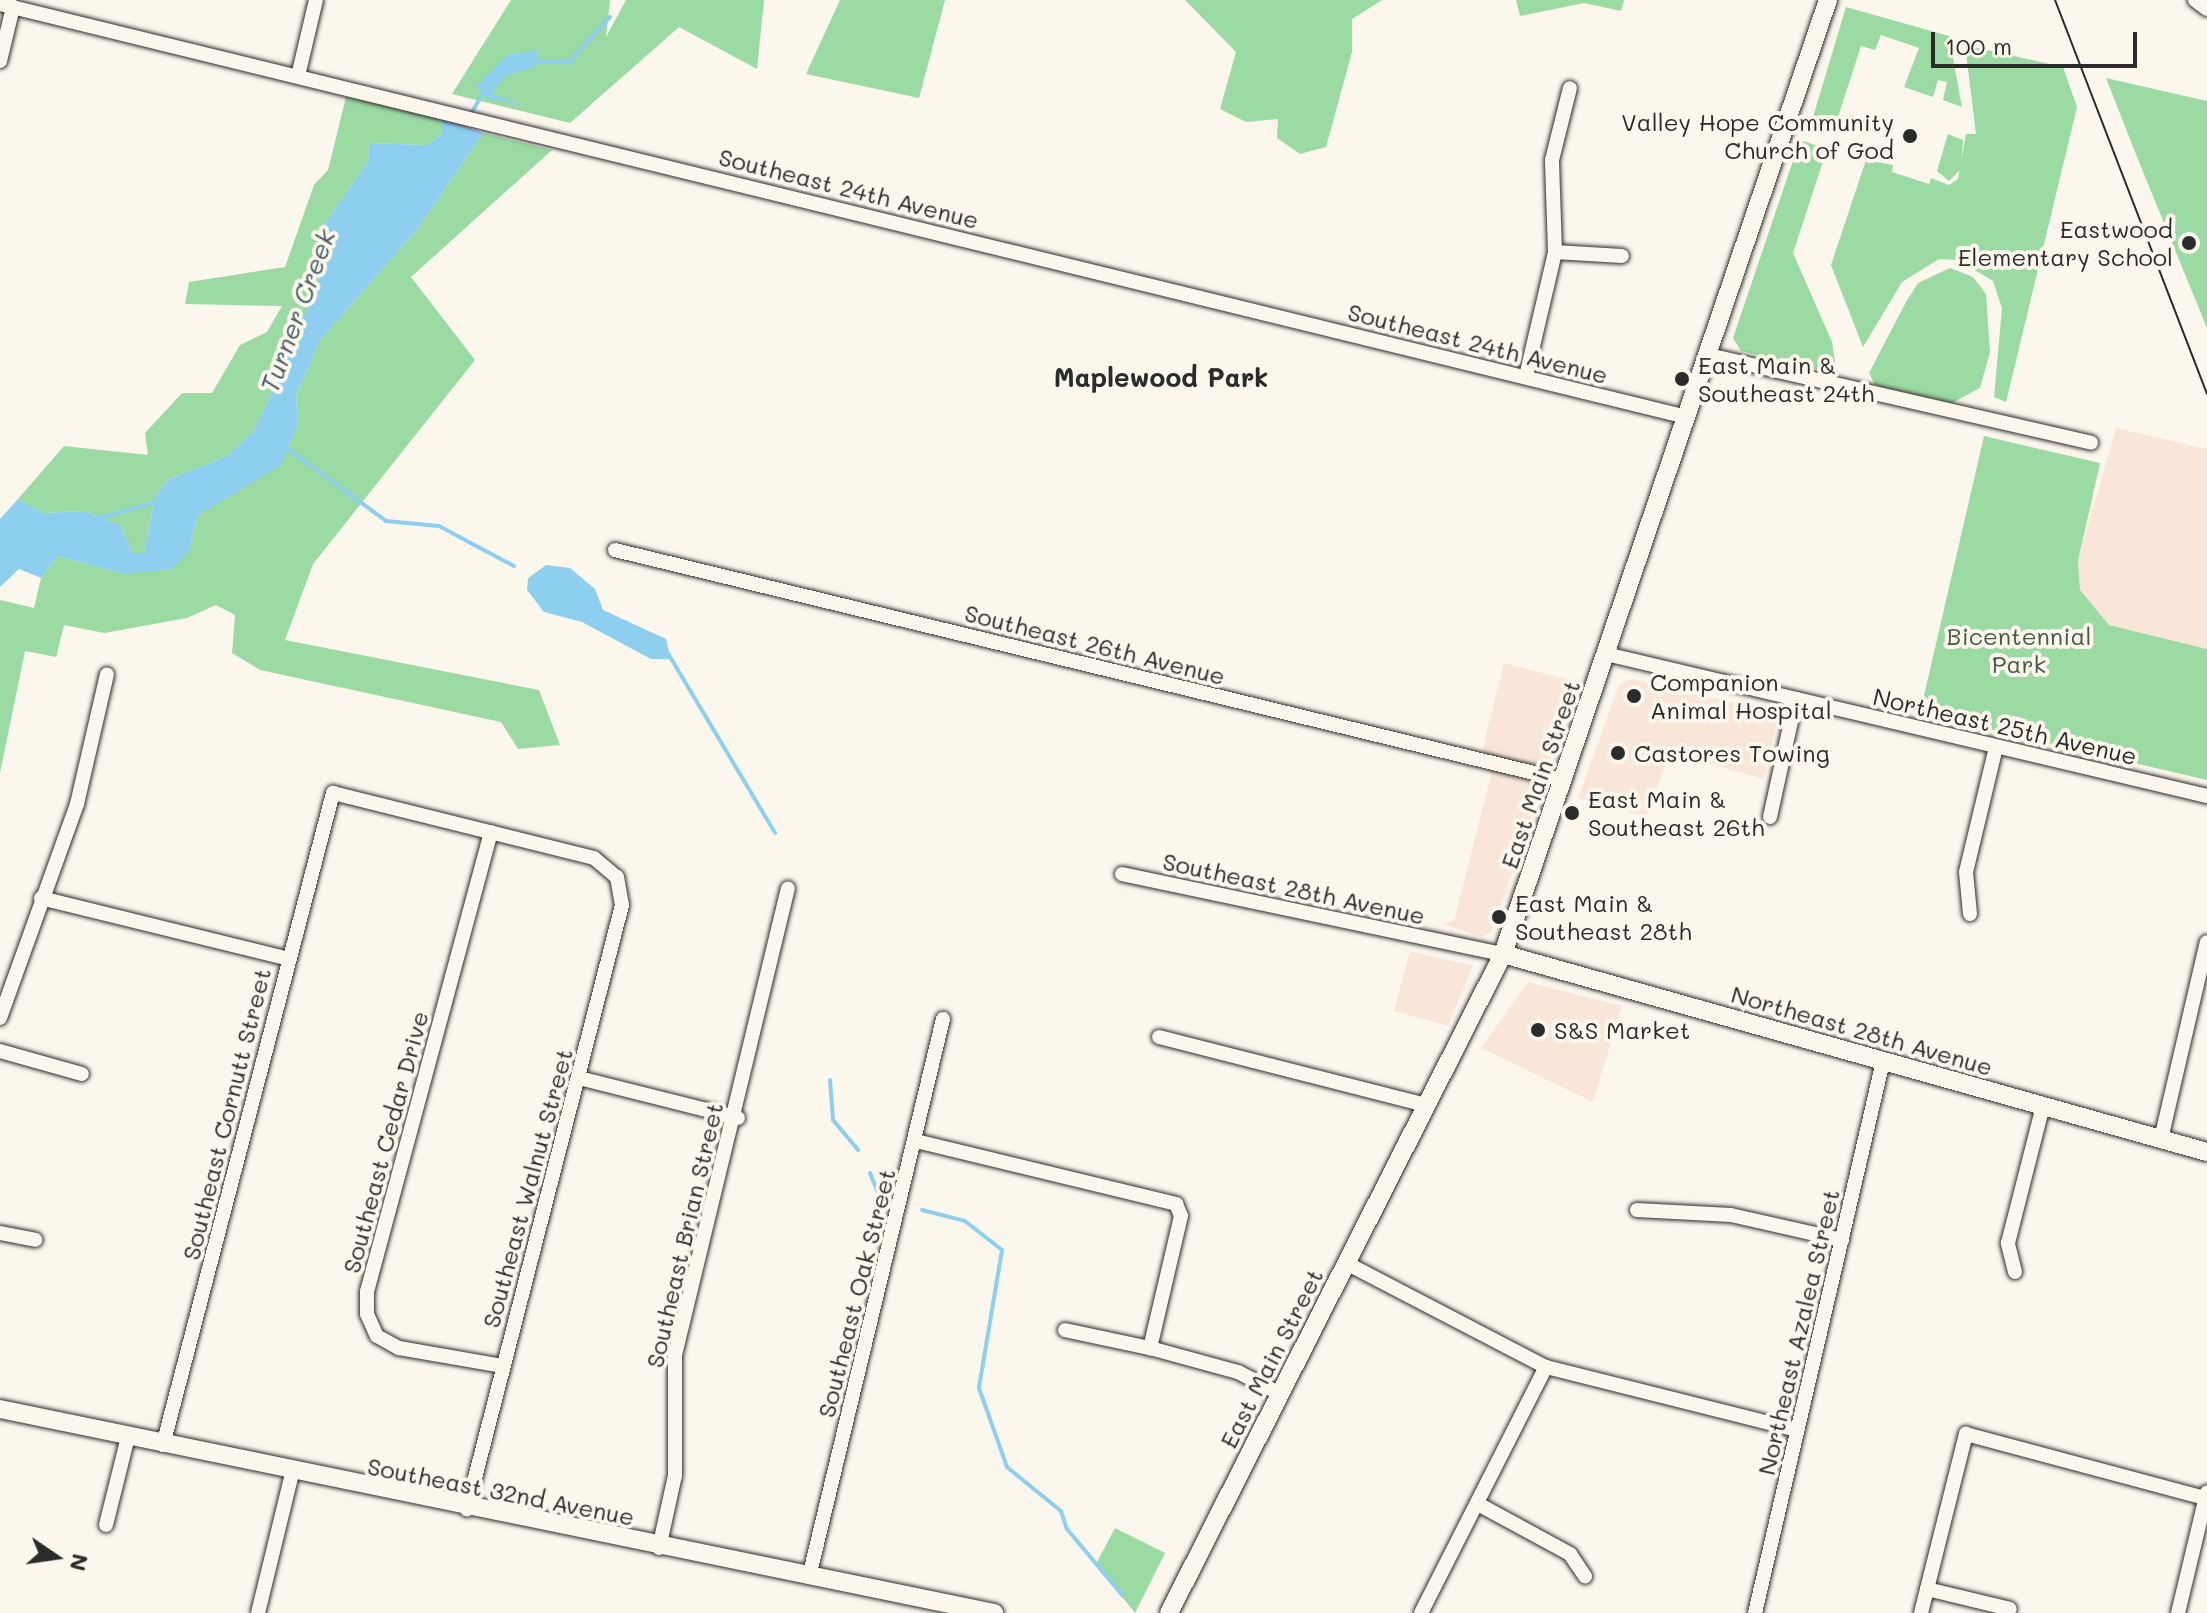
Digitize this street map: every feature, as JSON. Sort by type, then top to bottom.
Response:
[{"type":"main road","name":"East Main Street","points":[[1169,1613],[1503,954],[1828,0]]},
{"type":"main road","name":"Northeast 28th Avenue","points":[[1503,954],[2207,1152]]},
{"type":"main road","name":"Southeast 32nd Avenue","points":[[0,1409],[292,1474],[994,1613]]},
{"type":"street","points":[[298,76],[316,0]]},
{"type":"street","points":[[2195,0],[2207,9]]},
{"type":"street","points":[[0,61],[6,5]]},
{"type":"street","name":"Southeast 24th Avenue","points":[[6,5],[1687,417]]},
{"type":"street","points":[[1526,376],[1555,252],[1552,160],[1570,88]]},
{"type":"street","points":[[1555,252],[1622,256]]},
{"type":"street","points":[[1708,355],[2091,443]]},
{"type":"street","name":"Southeast 26th Avenue","points":[[615,550],[1563,780]]},
{"type":"street","name":"Northeast 25th Avenue","points":[[1606,654],[2207,796]]},
{"type":"street","points":[[0,1018],[77,804],[107,674]]},
{"type":"street","points":[[1770,817],[1796,699]]},
{"type":"street","points":[[1970,914],[1966,872],[1996,747]]},
{"type":"street","name":"Southeast Cornutt Street","points":[[163,1445],[333,793],[491,832]]},
{"type":"street","name":"Southeast Walnut Street","points":[[467,1509],[622,905],[617,877],[594,858],[491,832]]},
{"type":"street","name":"Southeast Cedar Drive","points":[[491,832],[367,1291],[367,1314],[377,1336],[399,1348],[503,1366]]},
{"type":"street","name":"Southeast 28th Avenue","points":[[1122,874],[1503,954]]},
{"type":"street","name":"Southeast Brian Street","points":[[659,1548],[675,1475],[675,1355],[738,1118],[745,1044],[788,888]]},
{"type":"street","points":[[41,898],[289,959]]},
{"type":"street","points":[[2161,1139],[2207,942]]},
{"type":"street","name":"Southeast Oak Street","points":[[809,1577],[943,1019]]},
{"type":"street","points":[[1159,1037],[1426,1105]]},
{"type":"street","points":[[0,1051],[82,1074]]},
{"type":"street","name":"Northeast Azalea Street","points":[[1755,1613],[1883,1061]]},
{"type":"street","points":[[579,1078],[738,1118]]},
{"type":"street","points":[[2015,1272],[2008,1243],[2043,1106]]},
{"type":"street","points":[[916,1141],[1176,1204],[1181,1216],[1150,1348]]},
{"type":"street","points":[[1637,1210],[1731,1215],[1842,1240]]},
{"type":"street","points":[[0,1233],[35,1240]]},
{"type":"street","points":[[1346,1263],[1546,1367],[1797,1430]]},
{"type":"street","points":[[1065,1330],[1150,1348],[1238,1372],[1280,1394]]},
{"type":"street","points":[[1421,1613],[1546,1367]]},
{"type":"street","points":[[1921,1613],[1966,1434],[2206,1495],[2178,1613]]},
{"type":"street","points":[[106,1525],[128,1437]]},
{"type":"street","points":[[258,1613],[292,1474]]},
{"type":"street","points":[[1478,1504],[1570,1554],[1585,1576]]},
{"type":"street","points":[[1927,1589],[2010,1609]]},
{"type":"shaded area","points":[[2116,428],[2207,449],[2207,649],[2109,625],[2080,590],[2078,561]]},
{"type":"shaded area","points":[[1504,663],[1577,682],[1492,932],[1481,937],[1443,924],[1454,921],[1491,775],[1483,747]]},
{"type":"shaded area","points":[[1632,679],[1779,713],[1764,779],[1670,753],[1646,817],[1578,798],[1619,685]]},
{"type":"shaded area","points":[[1410,951],[1473,966],[1448,1026],[1394,1011]]},
{"type":"shaded area","points":[[1528,982],[1622,1006],[1593,1102],[1481,1048]]},
{"type":"green space","points":[[511,0],[610,0],[606,37],[626,0],[764,0],[757,69],[679,27],[570,123],[452,94]]},
{"type":"green space","points":[[840,0],[945,0],[919,98],[806,74]]},
{"type":"green space","points":[[1185,0],[1382,0],[1352,19],[1352,52],[1326,147],[1300,154],[1277,138],[1278,119],[1246,122],[1220,109],[1236,52]]},
{"type":"green space","points":[[1516,0],[1624,0],[1621,11],[1584,3],[1520,16]]},
{"type":"green space","points":[[1846,7],[1949,36],[1962,107],[1943,100],[1947,82],[1938,80],[1933,97],[1904,87],[1919,48],[1881,35],[1875,50],[1861,46],[1835,126],[1813,117]]},
{"type":"green space","points":[[1965,45],[2063,67],[2077,107],[2006,402],[1994,397],[2002,308],[1993,281],[1958,260],[1939,259],[1902,282],[1863,347],[1831,265],[1866,160],[1893,165],[1892,172],[1929,184],[1931,178],[1949,185],[1958,179],[1966,134],[1976,134]]},
{"type":"green space","name":"Eastwood Elementary School","points":[[2106,78],[2207,101],[2207,328],[2137,157]]},
{"type":"green space","points":[[346,97],[440,117],[442,134],[427,145],[369,143],[368,161],[317,235],[319,293],[270,369],[272,391],[254,431],[227,456],[167,480],[154,499],[144,554],[133,554],[120,525],[84,511],[42,513],[18,499],[64,446],[148,455],[145,433],[182,393],[212,393],[240,345],[267,332],[282,306],[185,304],[189,282],[285,267],[314,185],[328,170]]},
{"type":"green space","points":[[483,133],[552,150],[411,277],[475,360],[313,564],[285,640],[539,690],[560,745],[518,749],[501,722],[260,670],[232,653],[235,615],[216,605],[187,618],[104,633],[64,625],[56,657],[25,651],[0,773],[0,600],[34,608],[41,578],[57,556],[124,574],[189,552],[197,516],[244,487],[298,423],[296,395],[320,340],[418,228]]},
{"type":"green space","points":[[1948,134],[1963,140],[1961,169],[1949,181],[1937,171]]},
{"type":"green space","points":[[1800,140],[1827,149],[1793,253],[1832,342],[1836,368],[1826,371],[1741,351],[1733,338]]},
{"type":"green space","points":[[1950,268],[1973,277],[1986,294],[1990,352],[1980,388],[1952,403],[1875,385],[1869,373],[1918,283]]},
{"type":"green space","name":"Bicentennial Park","points":[[1984,436],[2100,463],[2078,561],[2080,590],[2109,625],[2207,649],[2207,780],[1920,713]]},
{"type":"green space","points":[[1115,1528],[1165,1553],[1135,1613],[1096,1564]]},
{"type":"water","points":[[539,50],[534,67],[505,76],[491,93],[525,106],[487,98],[476,86],[507,55]]},
{"type":"water","points":[[440,117],[483,133],[418,228],[320,340],[296,395],[298,423],[281,465],[197,516],[189,552],[172,569],[124,574],[57,556],[41,578],[19,569],[0,587],[0,519],[18,499],[43,513],[84,511],[120,525],[133,554],[144,554],[154,499],[167,480],[227,456],[254,431],[272,391],[270,370],[318,293],[317,235],[368,161],[369,143],[427,145],[442,134]]},
{"type":"water","points":[[546,565],[570,568],[595,589],[603,610],[666,639],[671,659],[651,659],[582,622],[544,612],[527,590],[528,578]]},
{"type":"waterway","name":"Turner Creek","points":[[532,61],[569,62],[610,17]]},
{"type":"waterway","name":"Turner Creek","points":[[462,130],[485,89]]},
{"type":"waterway","points":[[284,446],[386,521],[439,526],[514,566]]},
{"type":"waterway","name":"Turner Creek","points":[[96,519],[156,502]]},
{"type":"waterway","points":[[669,655],[775,833]]},
{"type":"waterway","points":[[830,1080],[833,1120],[858,1150]]},
{"type":"waterway","points":[[870,1173],[879,1195]]},
{"type":"waterway","points":[[922,1210],[965,1221],[1002,1250],[979,1388],[1007,1467],[1061,1511],[1067,1529],[1123,1596]]},
{"type":"tram line","points":[[2055,0],[2207,394]]},
{"type":"place","name":"Valley Hope Community Church of God","points":[[1910,136]]},
{"type":"place","name":"Eastwood Elementary School","points":[[2189,243]]},
{"type":"place","name":"East Main & Southeast 24th","points":[[1682,379]]},
{"type":"place","name":"Companion Animal Hospital","points":[[1634,696]]},
{"type":"place","name":"Castores Towing","points":[[1618,753]]},
{"type":"place","name":"East Main & Southeast 26th","points":[[1572,813]]},
{"type":"place","name":"East Main & Southeast 28th","points":[[1499,917]]},
{"type":"place","name":"S&S Market","points":[[1538,1030]]},
{"type":"district","name":"Maplewood Park","points":[[1161,378]]}]
